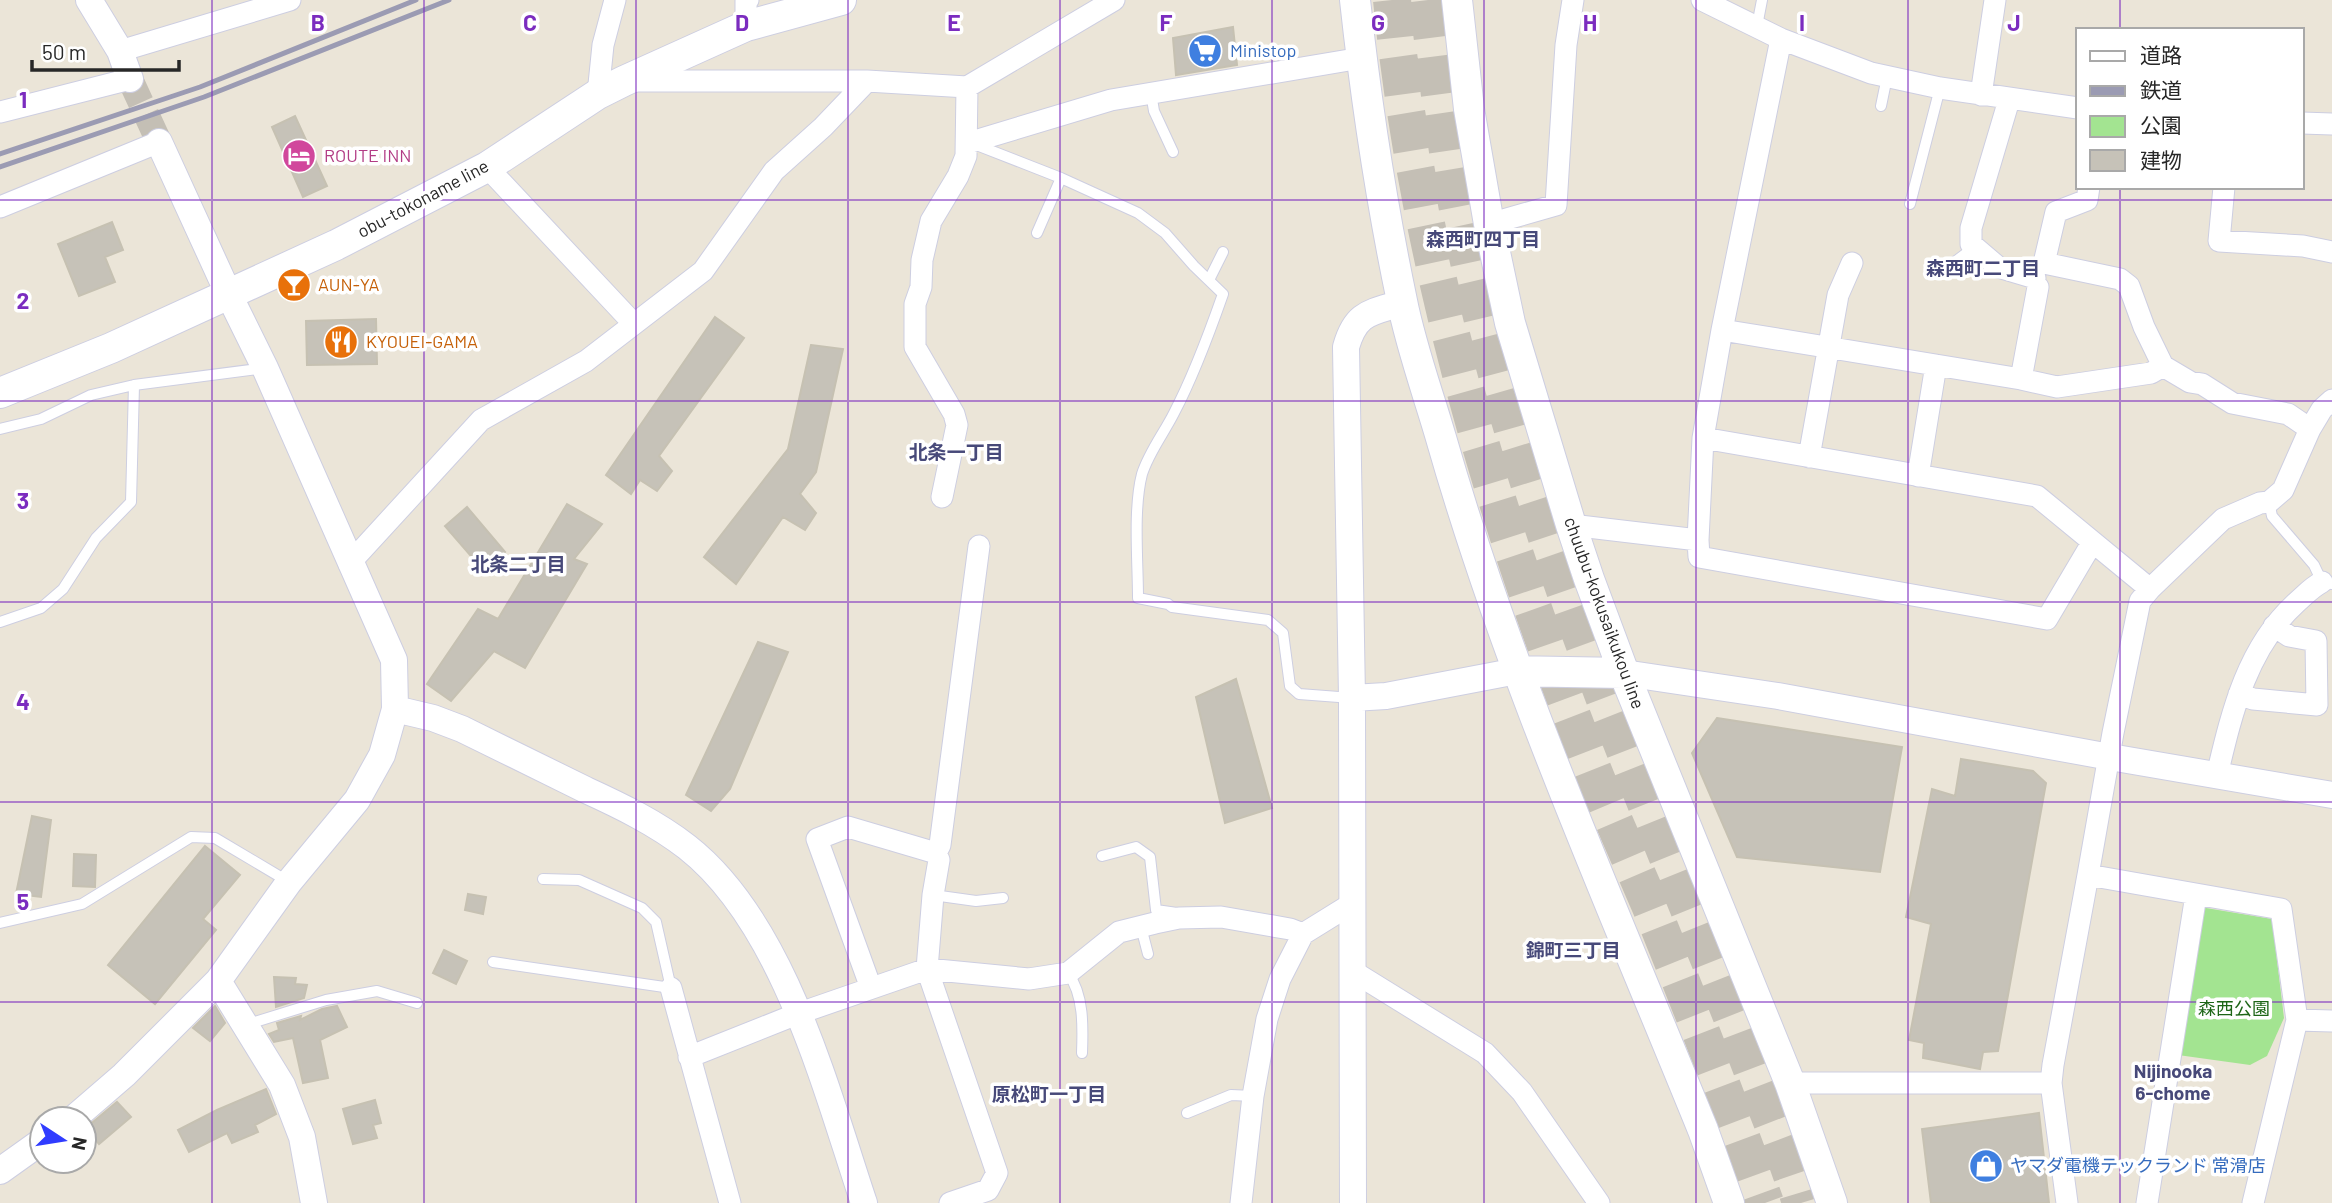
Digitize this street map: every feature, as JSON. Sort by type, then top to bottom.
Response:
[{"type":"main road","name":"obu-tokoname line","points":[[0,393],[111,348],[336,245],[486,167],[611,87],[747,13],[841,0]]},
{"type":"main road","points":[[1355,0],[1377,171],[1402,303],[1451,473],[1517,671],[1703,1130],[1728,1203]]},
{"type":"main road","name":"chuubu-kokusaikukou line","points":[[1457,0],[1469,109],[1510,323],[1571,524],[1625,673],[1790,1083],[1832,1203]]},
{"type":"main road","points":[[1517,671],[1625,673]]},
{"type":"street","points":[[0,112],[130,79],[120,51],[89,0]]},
{"type":"street","points":[[120,51],[290,0]]},
{"type":"street","points":[[615,0],[603,45],[611,87],[867,81],[967,87],[1114,0]]},
{"type":"street","points":[[1489,224],[1556,205],[1566,46],[1573,0]]},
{"type":"street","points":[[1981,95],[1995,0]]},
{"type":"street","points":[[1705,1],[1781,39],[1871,73],[2009,100],[2076,108]]},
{"type":"street","points":[[1781,39],[1721,330],[1703,438],[1699,557],[2047,619],[2092,543]]},
{"type":"street","points":[[968,143],[1111,100],[1361,58]]},
{"type":"street","points":[[349,564],[481,420],[586,361],[703,271],[774,171],[824,127],[867,81]]},
{"type":"street","points":[[942,497],[957,425],[954,414],[915,347],[915,304],[921,287],[922,260],[931,221],[958,176],[966,156],[967,87]]},
{"type":"street","points":[[2009,100],[1971,228],[1971,244],[1998,267],[2037,283],[2021,379]]},
{"type":"street","points":[[2304,123],[2332,124]]},
{"type":"street","points":[[0,207],[159,142],[265,368],[349,564],[394,660],[395,709],[382,755],[357,800],[289,882],[218,981],[124,1075],[89,1105]]},
{"type":"street","points":[[486,167],[634,324]]},
{"type":"street","points":[[2089,189],[2087,200],[2056,212],[2044,263],[2120,279],[2129,286],[2144,327],[2163,366],[2190,382],[2202,384],[2232,403],[2288,414],[2310,429]]},
{"type":"street","points":[[2224,189],[2219,241],[2303,246],[2332,252]]},
{"type":"street","points":[[1809,457],[1838,295],[1852,263]]},
{"type":"street","points":[[1353,1203],[1352,698],[1346,347],[1352,328],[1367,314],[1402,303]]},
{"type":"street","points":[[1721,330],[2057,387],[2151,373],[2163,366]]},
{"type":"street","points":[[1917,476],[1936,365]]},
{"type":"street","points":[[2067,1203],[2052,1083],[2053,1065],[2113,733],[2140,601],[2223,519],[2260,503],[2269,502],[2283,490],[2310,429],[2322,409],[2332,400]]},
{"type":"street","points":[[1703,438],[2037,496],[2150,589]]},
{"type":"street","points":[[1571,524],[1699,540]]},
{"type":"street","points":[[950,1203],[988,1190],[997,1173],[927,969],[933,895],[939,860],[936,853],[940,845],[979,546]]},
{"type":"street","points":[[2217,775],[2245,674],[2274,626],[2289,610],[2327,583]]},
{"type":"street","points":[[2239,694],[2253,699],[2316,705],[2316,640],[2289,636],[2274,626]]},
{"type":"street","points":[[1352,698],[1386,696],[1517,671]]},
{"type":"street","points":[[1625,673],[1778,696],[2332,795]]},
{"type":"street","points":[[395,709],[433,718],[462,729],[641,817],[687,847],[713,870],[743,906],[763,937],[813,1053],[864,1203]]},
{"type":"street","points":[[871,988],[817,839],[848,827],[936,853]]},
{"type":"street","points":[[2088,875],[2281,909],[2297,1020],[2252,1203]]},
{"type":"street","points":[[2147,1203],[2196,895]]},
{"type":"street","points":[[1241,1203],[1253,1096],[1268,1018],[1280,979],[1303,934],[1353,903]]},
{"type":"street","points":[[689,1058],[797,1014],[927,969],[1029,979],[1068,973],[1109,933],[1179,918],[1221,917],[1290,929],[1303,934]]},
{"type":"street","points":[[1354,972],[1485,1053],[1522,1092],[1599,1203]]},
{"type":"street","points":[[218,981],[282,1085],[302,1137],[314,1203]]},
{"type":"street","points":[[671,989],[730,1203]]},
{"type":"street","points":[[2297,1020],[2332,1021]]},
{"type":"street","points":[[1790,1083],[2052,1083]]},
{"type":"street","points":[[0,1171],[28,1151]]},
{"type":"lane","points":[[1757,26],[1762,0]]},
{"type":"lane","points":[[1881,106],[1887,76]]},
{"type":"lane","points":[[1910,204],[1940,88]]},
{"type":"lane","points":[[1151,93],[1154,111],[1173,152]]},
{"type":"lane","points":[[968,143],[1061,177],[1138,213],[1164,233],[1223,294],[1174,414],[1157,440],[1143,473],[1138,498],[1138,597],[1172,607],[1268,620],[1283,633],[1290,686],[1299,694],[1352,698]]},
{"type":"lane","points":[[1037,233],[1061,177]]},
{"type":"lane","points":[[1944,270],[1968,252],[1971,244]]},
{"type":"lane","points":[[1209,280],[1223,252]]},
{"type":"lane","points":[[0,429],[41,419],[91,395],[134,385],[265,368]]},
{"type":"lane","points":[[0,622],[41,608],[63,589],[96,538],[131,502],[134,385]]},
{"type":"lane","points":[[2269,502],[2272,516],[2315,565],[2327,583]]},
{"type":"lane","points":[[0,923],[82,904],[191,837],[215,838],[289,882]]},
{"type":"lane","points":[[1102,856],[1136,847],[1150,857],[1156,910],[1179,913],[1179,918]]},
{"type":"lane","points":[[494,962],[671,989],[656,922],[642,908],[579,880],[543,878]]},
{"type":"lane","points":[[933,895],[976,901],[1003,898]]},
{"type":"lane","points":[[1141,927],[1148,954]]},
{"type":"lane","points":[[1068,973],[1077,986],[1082,1053]]},
{"type":"lane","points":[[245,1026],[327,1000],[377,991],[417,1003]]},
{"type":"lane","points":[[1187,1113],[1231,1094],[1253,1096]]},
{"type":"green space","name":"森西公園","points":[[2200,907],[2272,919],[2284,1018],[2267,1056],[2250,1065],[2178,1055]]},
{"type":"building","name":"Ministop","points":[[1233,27],[1237,65],[1176,75],[1173,38]]},
{"type":"building","name":"ROUTE INN","points":[[295,116],[327,186],[303,197],[272,127]]},
{"type":"building","points":[[112,222],[123,250],[105,257],[115,282],[79,296],[58,244]]},
{"type":"building","points":[[715,317],[744,338],[659,456],[672,471],[657,491],[640,480],[631,494],[606,475]]},
{"type":"building","name":"KYOUEI-GAMA","points":[[376,319],[377,364],[307,365],[306,321]]},
{"type":"building","points":[[811,345],[843,349],[816,472],[800,494],[816,513],[805,530],[783,517],[736,584],[704,557],[788,449]]},
{"type":"building","points":[[567,504],[602,524],[574,559],[587,564],[525,668],[494,651],[451,701],[427,684],[478,609],[498,619]]},
{"type":"building","points":[[467,507],[505,552],[484,571],[445,526]]},
{"type":"building","points":[[758,642],[788,652],[730,789],[711,811],[686,795]]},
{"type":"building","points":[[1236,679],[1272,808],[1225,823],[1196,697]]},
{"type":"building","points":[[1717,718],[1902,747],[1880,872],[1737,857],[1692,753]]},
{"type":"building","points":[[1961,759],[2033,771],[2046,783],[1998,1051],[1983,1052],[1980,1069],[1923,1058],[1924,1043],[1909,1040],[1931,924],[1906,917],[1932,789],[1955,796]]},
{"type":"building","points":[[32,816],[51,820],[41,897],[16,894]]},
{"type":"building","points":[[205,846],[240,875],[203,919],[216,930],[155,1004],[108,965]]},
{"type":"building","points":[[74,854],[96,855],[95,887],[73,886]]},
{"type":"building","points":[[468,894],[486,897],[483,914],[465,910]]},
{"type":"building","points":[[444,950],[467,961],[456,984],[433,973]]},
{"type":"building","points":[[274,977],[296,978],[295,984],[307,985],[304,998],[276,1007]]},
{"type":"building","points":[[215,1006],[225,1023],[210,1041],[193,1028]]},
{"type":"building","points":[[337,1006],[347,1027],[320,1040],[328,1078],[303,1083],[293,1038],[274,1042],[269,1034],[279,1030],[277,1023],[301,1016],[300,1020],[322,1009]]},
{"type":"building","points":[[266,1089],[276,1114],[255,1125],[258,1132],[232,1143],[227,1133],[189,1152],[178,1130]]},
{"type":"building","points":[[375,1100],[381,1123],[373,1125],[377,1138],[353,1144],[343,1109]]},
{"type":"building","points":[[117,1102],[131,1117],[99,1144],[98,1118]]},
{"type":"building","name":"ヤマダ電機テックランド 常滑店","points":[[2039,1113],[2049,1203],[1931,1203],[1922,1129]]},
{"type":"tunnel","points":[[1392,0],[1404,99],[1441,294],[1493,485],[1523,580],[1591,766],[1681,981],[1765,1203]]},
{"type":"tunnel","points":[[1428,0],[1445,134],[1459,214],[1483,322],[1529,482],[1603,695],[1732,1018],[1801,1203]]},
{"type":"tunnel","points":[[130,79],[159,142]]},
{"type":"railway","points":[[0,154],[200,87],[416,0]]},
{"type":"railway","points":[[0,167],[204,97],[449,0]]},
{"type":"place","name":"Ministop","points":[[1205,51]]},
{"type":"place","name":"ROUTE INN","points":[[299,156]]},
{"type":"place","name":"AUN-YA","points":[[294,285]]},
{"type":"place","name":"KYOUEI-GAMA","points":[[341,342]]},
{"type":"place","name":"ヤマダ電機テックランド 常滑店","points":[[1986,1166]]},
{"type":"district","name":"森西町四丁目","points":[[1483,239]]},
{"type":"district","name":"森西町二丁目","points":[[1983,268]]},
{"type":"district","name":"北条一丁目","points":[[956,452]]},
{"type":"district","name":"北条二丁目","points":[[518,564]]},
{"type":"district","name":"錦町三丁目","points":[[1573,950]]},
{"type":"district","name":"Nijinooka 6-chome","points":[[2173,1082]]},
{"type":"district","name":"原松町一丁目","points":[[1049,1094]]}]
